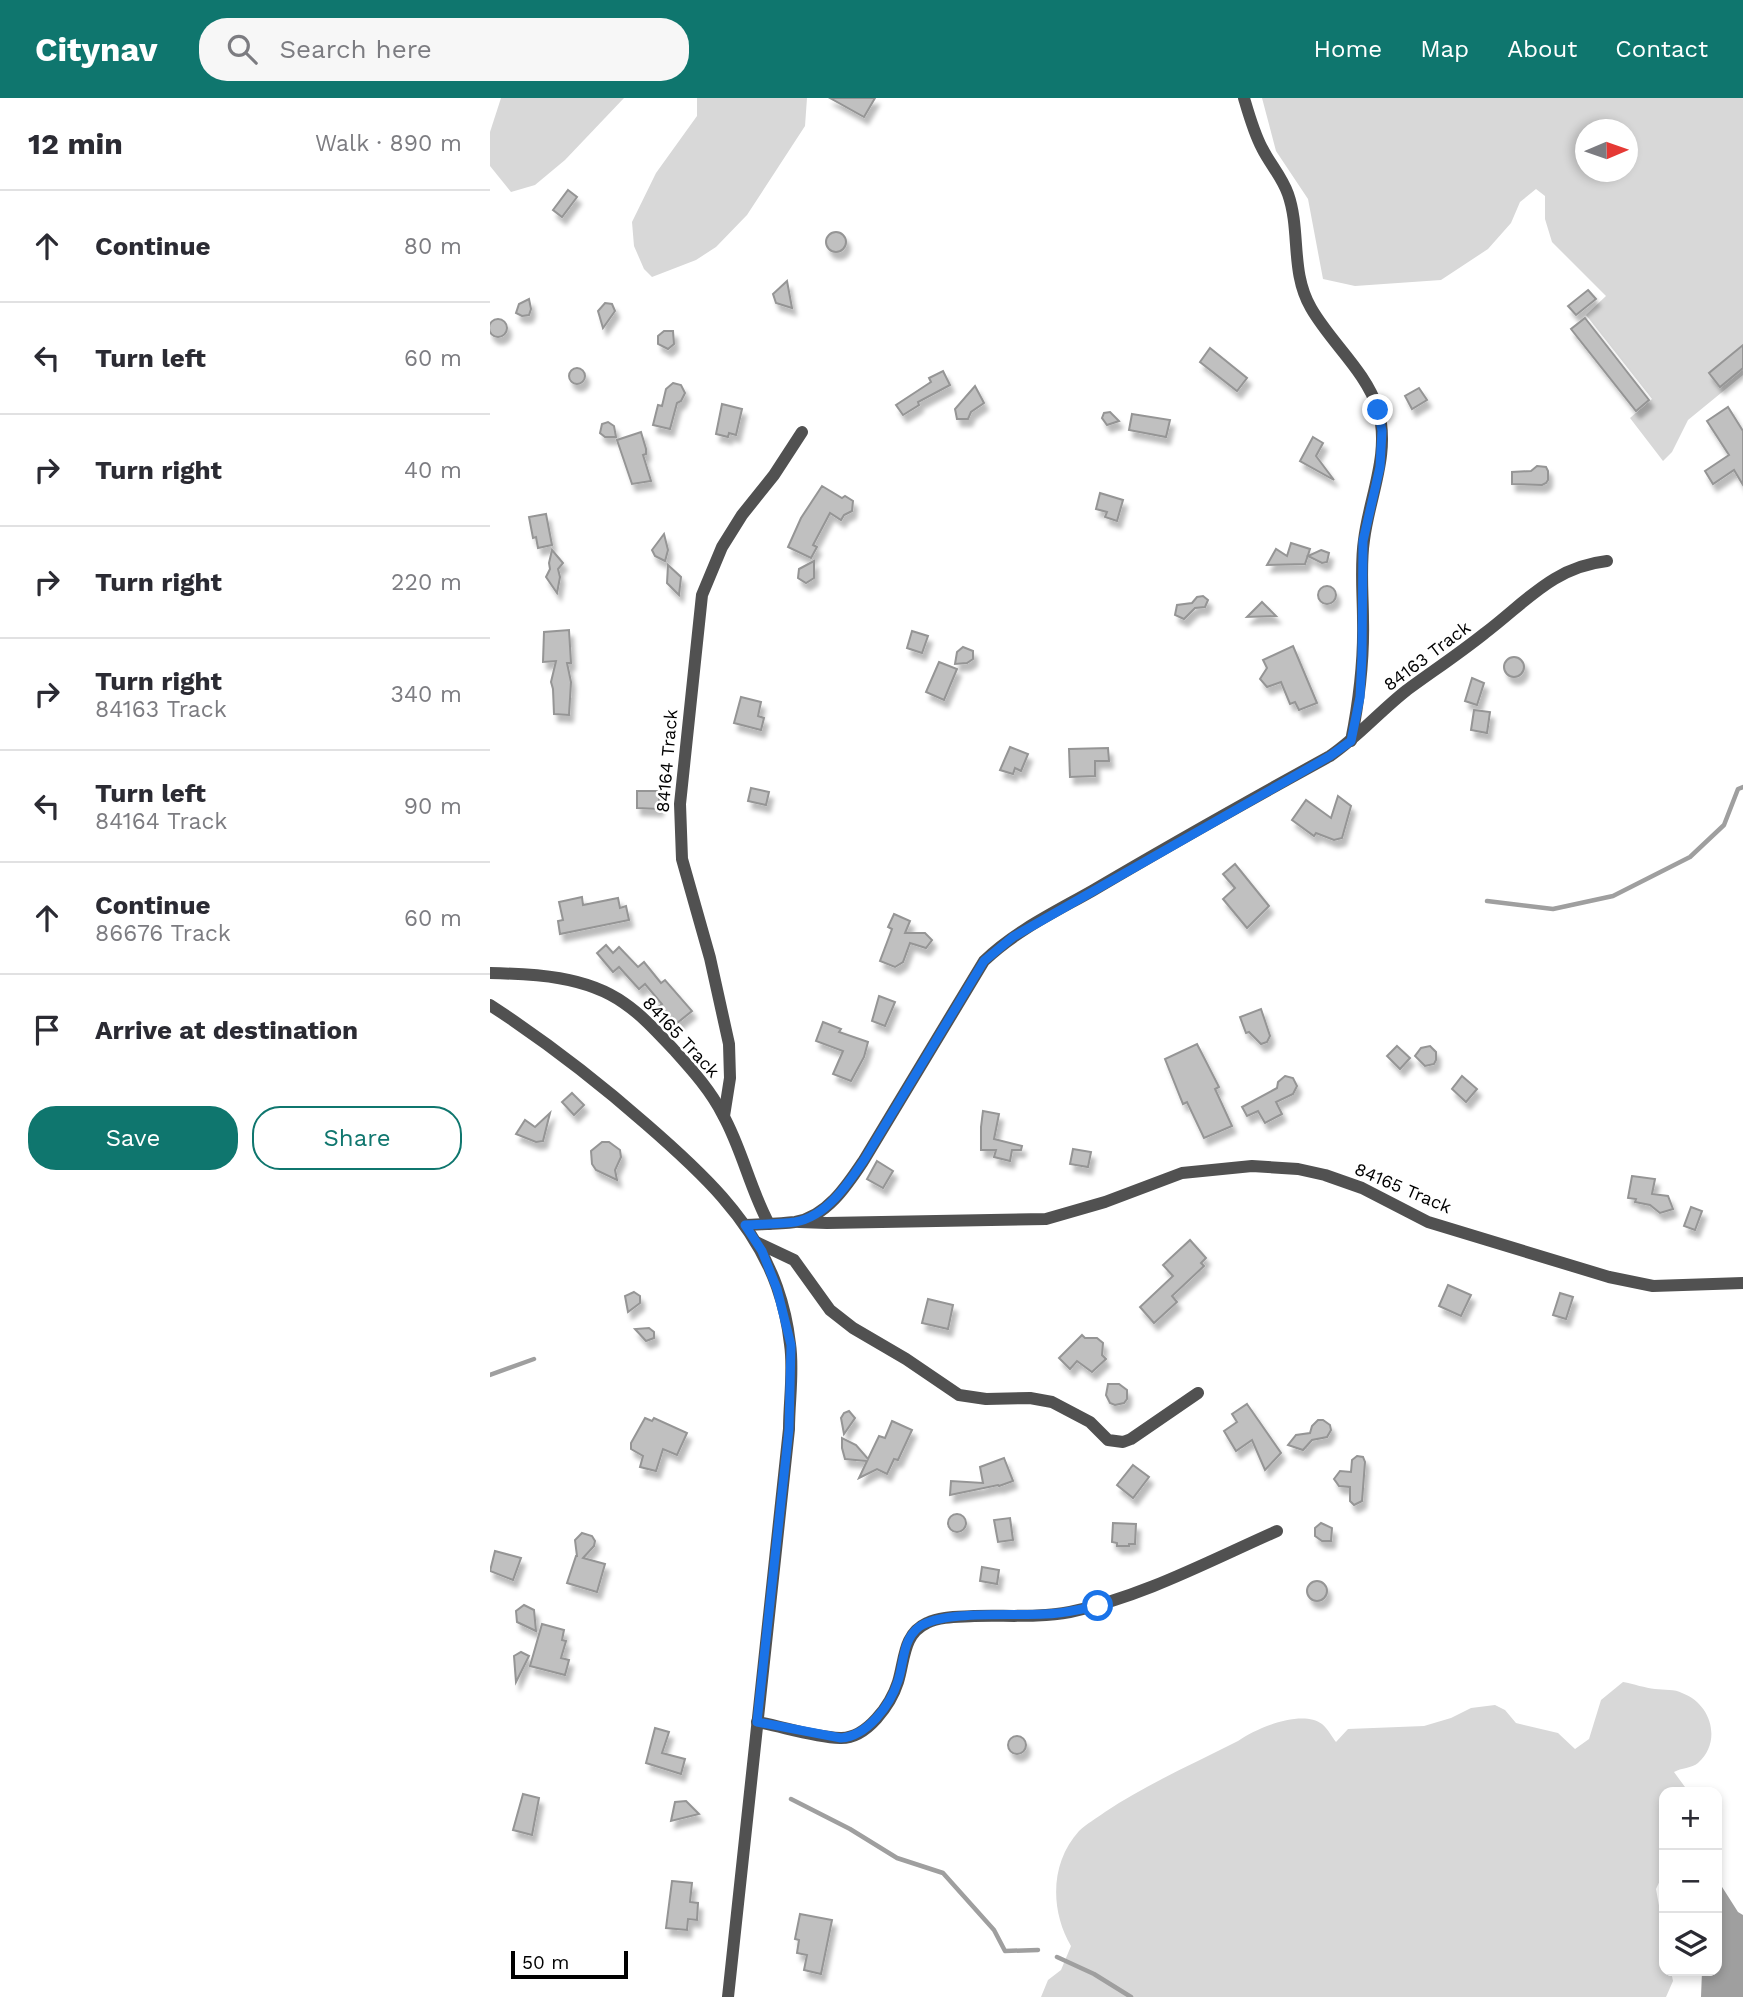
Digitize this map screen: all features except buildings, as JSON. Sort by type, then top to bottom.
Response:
[{"type":"street","points":[[1244,98],[1262,148],[1289,195],[1297,268],[1303,291],[1311,309],[1367,383],[1378,410],[1382,431],[1380,467],[1363,541],[1360,697],[1351,741]]},
{"type":"street","name":"84164 Track","points":[[724,1116],[730,1078],[729,1044],[710,958],[682,859],[680,830],[681,791],[702,595],[722,547],[741,516],[774,475],[802,432]]},
{"type":"street","name":"84163 Track","points":[[745,1225],[799,1222],[832,1202],[846,1187],[984,961],[997,949],[1022,932],[1330,756],[1351,741],[1406,691],[1488,631],[1550,579],[1576,567],[1607,561]]},
{"type":"street","name":"84165 Track","points":[[490,973],[572,980],[597,988],[622,1001],[655,1030],[701,1079],[724,1116],[755,1198],[769,1224]]},
{"type":"street","points":[[490,1005],[549,1044],[621,1101],[686,1158],[735,1212],[762,1251],[777,1289],[791,1345],[789,1429],[728,1997]]},
{"type":"street","name":"84165 Track","points":[[799,1222],[1046,1219],[1105,1202],[1182,1173],[1252,1166],[1298,1169],[1325,1175],[1362,1188],[1428,1222],[1609,1277],[1653,1286],[1743,1283]]},
{"type":"street","points":[[756,1241],[794,1259],[830,1310],[853,1328],[906,1359],[959,1395],[986,1399],[1030,1398],[1052,1402],[1090,1422],[1108,1440],[1123,1443],[1198,1393]]},
{"type":"street","points":[[757,1722],[841,1738],[859,1734],[895,1691],[905,1648],[912,1634],[931,1621],[950,1617],[1045,1614],[1098,1606],[1136,1593],[1277,1531]]},
{"type":"shaded area","points":[[501,98],[624,98],[565,160],[535,185],[511,192],[490,166],[490,132]]},
{"type":"shaded area","points":[[697,98],[807,98],[805,126],[747,215],[716,247],[696,260],[652,277],[644,269],[634,246],[632,222],[656,173],[697,116]]},
{"type":"shaded area","points":[[1262,98],[1743,98],[1743,375],[1688,420],[1672,452],[1663,461],[1630,418],[1652,399],[1586,315],[1606,296],[1552,242],[1545,219],[1545,196],[1536,189],[1520,202],[1511,223],[1488,249],[1441,280],[1355,286],[1323,279],[1308,199],[1276,151]]},
{"type":"shaded area","points":[[1623,1682],[1673,1690],[1692,1698],[1701,1706],[1710,1724],[1710,1745],[1705,1754],[1696,1765],[1674,1772],[1685,1787],[1659,1787],[1659,1883],[1656,1889],[1659,1906],[1659,1976],[1672,1976],[1673,1981],[1666,1997],[1041,1997],[1048,1980],[1061,1970],[1071,1946],[1059,1917],[1056,1887],[1058,1872],[1069,1844],[1088,1823],[1154,1783],[1256,1731],[1279,1722],[1303,1718],[1322,1724],[1336,1742],[1348,1729],[1424,1726],[1451,1718],[1471,1708],[1495,1705],[1505,1710],[1516,1723],[1558,1733],[1575,1749],[1589,1739],[1601,1700]]},
{"type":"shaded area","points":[[1722,1887],[1738,1912],[1743,1915],[1743,1997],[1701,1997],[1702,1976],[1722,1976]]},
{"type":"waterway","points":[[1487,901],[1553,909],[1613,896],[1690,857],[1724,825],[1738,789],[1743,787]]},
{"type":"waterway","points":[[490,1375],[534,1359]]},
{"type":"waterway","points":[[791,1799],[850,1829],[897,1858],[943,1873],[994,1930],[1005,1951],[1038,1950]]},
{"type":"waterway","points":[[1057,1957],[1094,1974],[1131,1997]]},
{"type":"route","points":[[1098,1606],[1045,1614],[950,1617],[919,1627],[905,1648],[895,1691],[859,1734],[841,1738],[757,1722],[789,1429],[791,1345],[777,1289],[762,1251],[745,1225],[799,1222],[832,1202],[846,1187],[984,961],[997,949],[1113,878],[1330,756],[1351,741],[1360,697],[1363,541],[1380,467],[1382,431],[1378,410]]}]
